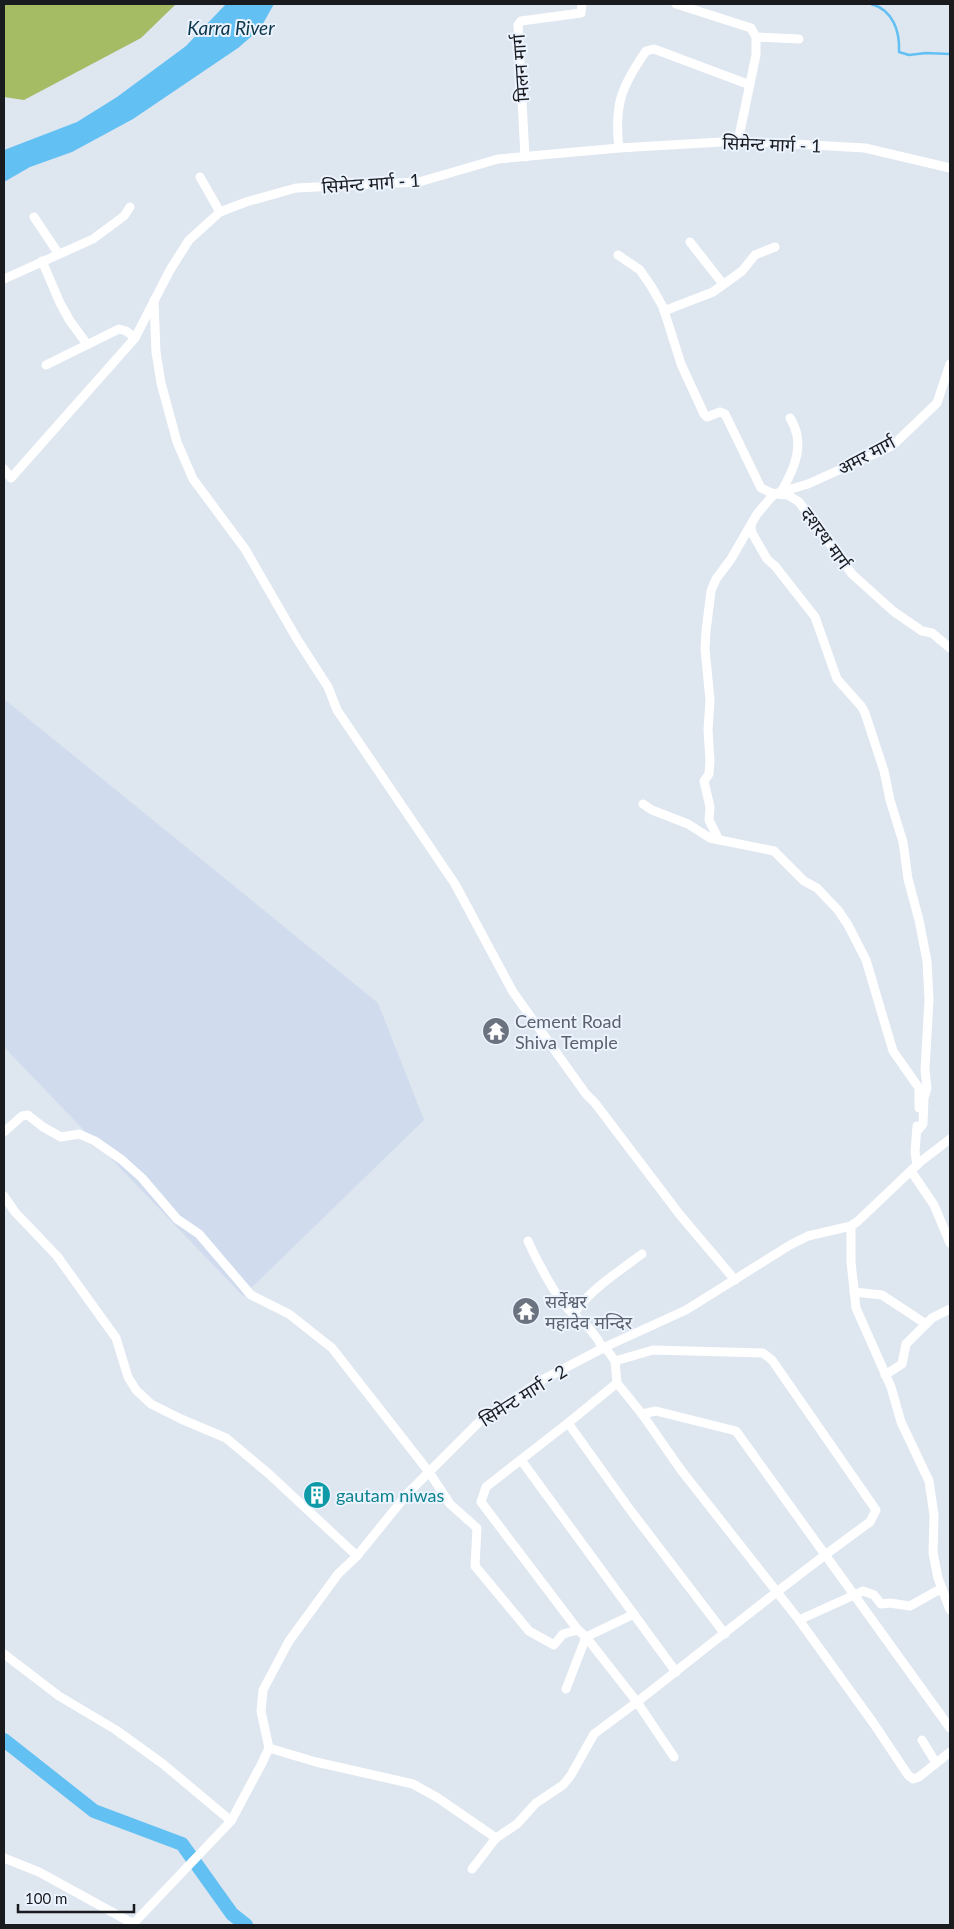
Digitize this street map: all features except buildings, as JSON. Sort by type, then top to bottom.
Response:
[{"type":"street","name":"मिलन मार्ग","points":[[526,157],[518,25],[521,20],[581,13],[582,4]]},
{"type":"street","points":[[676,4],[751,28],[756,37],[756,55],[738,141]]},
{"type":"street","points":[[756,37],[799,39]]},
{"type":"street","points":[[619,148],[616,124],[620,95],[646,52],[654,49],[750,85]]},
{"type":"street","name":"सिमेन्ट मार्ग - 1","points":[[4,469],[11,478],[135,338],[170,270],[190,240],[220,212],[246,202],[296,188],[419,182],[498,160],[619,148],[738,141],[865,148],[950,168]]},
{"type":"street","points":[[200,177],[220,212]]},
{"type":"street","points":[[4,279],[98,236],[124,216],[130,207]]},
{"type":"street","points":[[34,217],[58,253]]},
{"type":"street","points":[[690,242],[723,284]]},
{"type":"street","points":[[664,311],[713,292],[742,270],[755,255],[775,246]]},
{"type":"street","name":"दशरथ मार्ग","points":[[618,254],[640,270],[651,286],[664,311],[681,364],[704,414],[708,417],[720,412],[725,414],[760,488],[788,495],[799,502],[852,574],[893,611],[922,631],[932,634],[950,648]]},
{"type":"street","points":[[42,261],[60,304],[87,344]]},
{"type":"street","points":[[154,300],[156,352],[161,383],[177,442],[193,479],[245,549],[297,639],[328,687],[337,710],[455,884],[514,992],[586,1094],[607,1118],[680,1215],[734,1280]]},
{"type":"street","points":[[46,364],[122,329],[135,338]]},
{"type":"street","name":"अमर मार्ग","points":[[778,493],[808,484],[892,446],[937,403],[950,364]]},
{"type":"street","points":[[719,840],[709,820],[710,807],[704,782],[709,774],[710,761],[708,730],[710,700],[705,649],[711,591],[716,579],[758,514],[788,480],[799,449],[794,424],[790,418]]},
{"type":"street","points":[[751,526],[752,532],[767,560],[776,567],[817,621],[824,646],[832,661],[837,679],[862,706],[884,771],[890,800],[903,842],[908,879],[919,920],[928,973],[929,1014],[925,1070],[927,1088],[924,1098],[923,1124],[917,1132]]},
{"type":"street","points":[[643,804],[652,810],[688,824],[710,838],[774,851],[804,881],[817,888],[838,910],[866,960],[893,1051],[919,1088],[914,1168],[934,1205],[950,1243]]},
{"type":"street","points":[[4,1132],[22,1116],[28,1115],[43,1127],[61,1136],[79,1134],[95,1141],[122,1160],[142,1178],[177,1219],[199,1234],[251,1294],[290,1314],[332,1348],[429,1472],[450,1504],[477,1528],[475,1566],[529,1631],[554,1645],[563,1634],[578,1630]]},
{"type":"street","name":"सिमेन्ट मार्ग - 2","points":[[269,1748],[261,1711],[263,1690],[289,1641],[338,1574],[357,1556],[408,1492],[480,1421],[542,1380],[604,1348],[686,1310],[790,1245],[808,1236],[851,1226],[914,1168],[950,1139]]},
{"type":"street","points":[[4,1196],[15,1212],[56,1256],[116,1338],[128,1377],[136,1390],[150,1404],[226,1438],[269,1474],[357,1556]]},
{"type":"street","points":[[851,1226],[851,1262],[856,1308],[885,1375],[901,1422],[929,1481],[934,1515],[933,1553],[938,1578],[950,1610]]},
{"type":"street","points":[[528,1241],[562,1302],[597,1336],[615,1361],[617,1383],[642,1414],[681,1470],[799,1620],[874,1724],[908,1775],[913,1779],[919,1777],[950,1752]]},
{"type":"street","points":[[574,1313],[593,1292],[642,1254]]},
{"type":"street","points":[[854,1292],[882,1295],[926,1324]]},
{"type":"street","points":[[885,1375],[902,1364],[906,1344],[932,1318],[950,1309]]},
{"type":"street","points":[[472,1869],[496,1838],[517,1824],[536,1803],[563,1785],[571,1775],[594,1734],[725,1634],[824,1555],[870,1522],[876,1510],[772,1360],[764,1353],[653,1350],[615,1361]]},
{"type":"street","points":[[617,1383],[486,1487],[481,1502],[578,1630],[586,1637],[637,1702],[674,1757]]},
{"type":"street","points":[[642,1414],[656,1411],[736,1431],[950,1728]]},
{"type":"street","points":[[568,1423],[725,1634]]},
{"type":"street","points":[[521,1460],[676,1672]]},
{"type":"street","points":[[799,1620],[863,1591],[874,1595],[881,1604],[890,1603],[910,1606],[942,1588]]},
{"type":"street","points":[[566,1689],[586,1637],[634,1614]]},
{"type":"street","points":[[4,1654],[59,1696],[116,1730],[163,1764],[231,1821]]},
{"type":"street","points":[[922,1740],[936,1763]]},
{"type":"street","points":[[4,1858],[39,1872],[132,1924],[231,1821],[262,1766],[269,1748],[316,1762],[412,1784],[438,1798],[496,1838]]},
{"type":"shaded area","points":[[4,699],[378,1003],[424,1120],[243,1296],[4,1047]]},
{"type":"green space","points":[[4,4],[176,4],[141,38],[24,100],[4,97]]},
{"type":"water","name":"Karra River","points":[[226,4],[274,4],[260,29],[238,48],[133,119],[72,152],[30,167],[4,182],[4,150],[77,122],[117,97],[186,46]]},
{"type":"waterway","points":[[871,4],[885,11],[894,22],[898,36],[899,52],[909,55],[926,53],[950,54]]},
{"type":"waterway","points":[[4,1740],[94,1811],[182,1844],[232,1914],[246,1925]]},
{"type":"place","name":"Cement Road Shiva Temple","points":[[496,1031]]},
{"type":"place","name":"सर्वेश्वर महादेव मन्दिर","points":[[526,1311]]},
{"type":"place","name":"gautam niwas","points":[[317,1495]]}]
